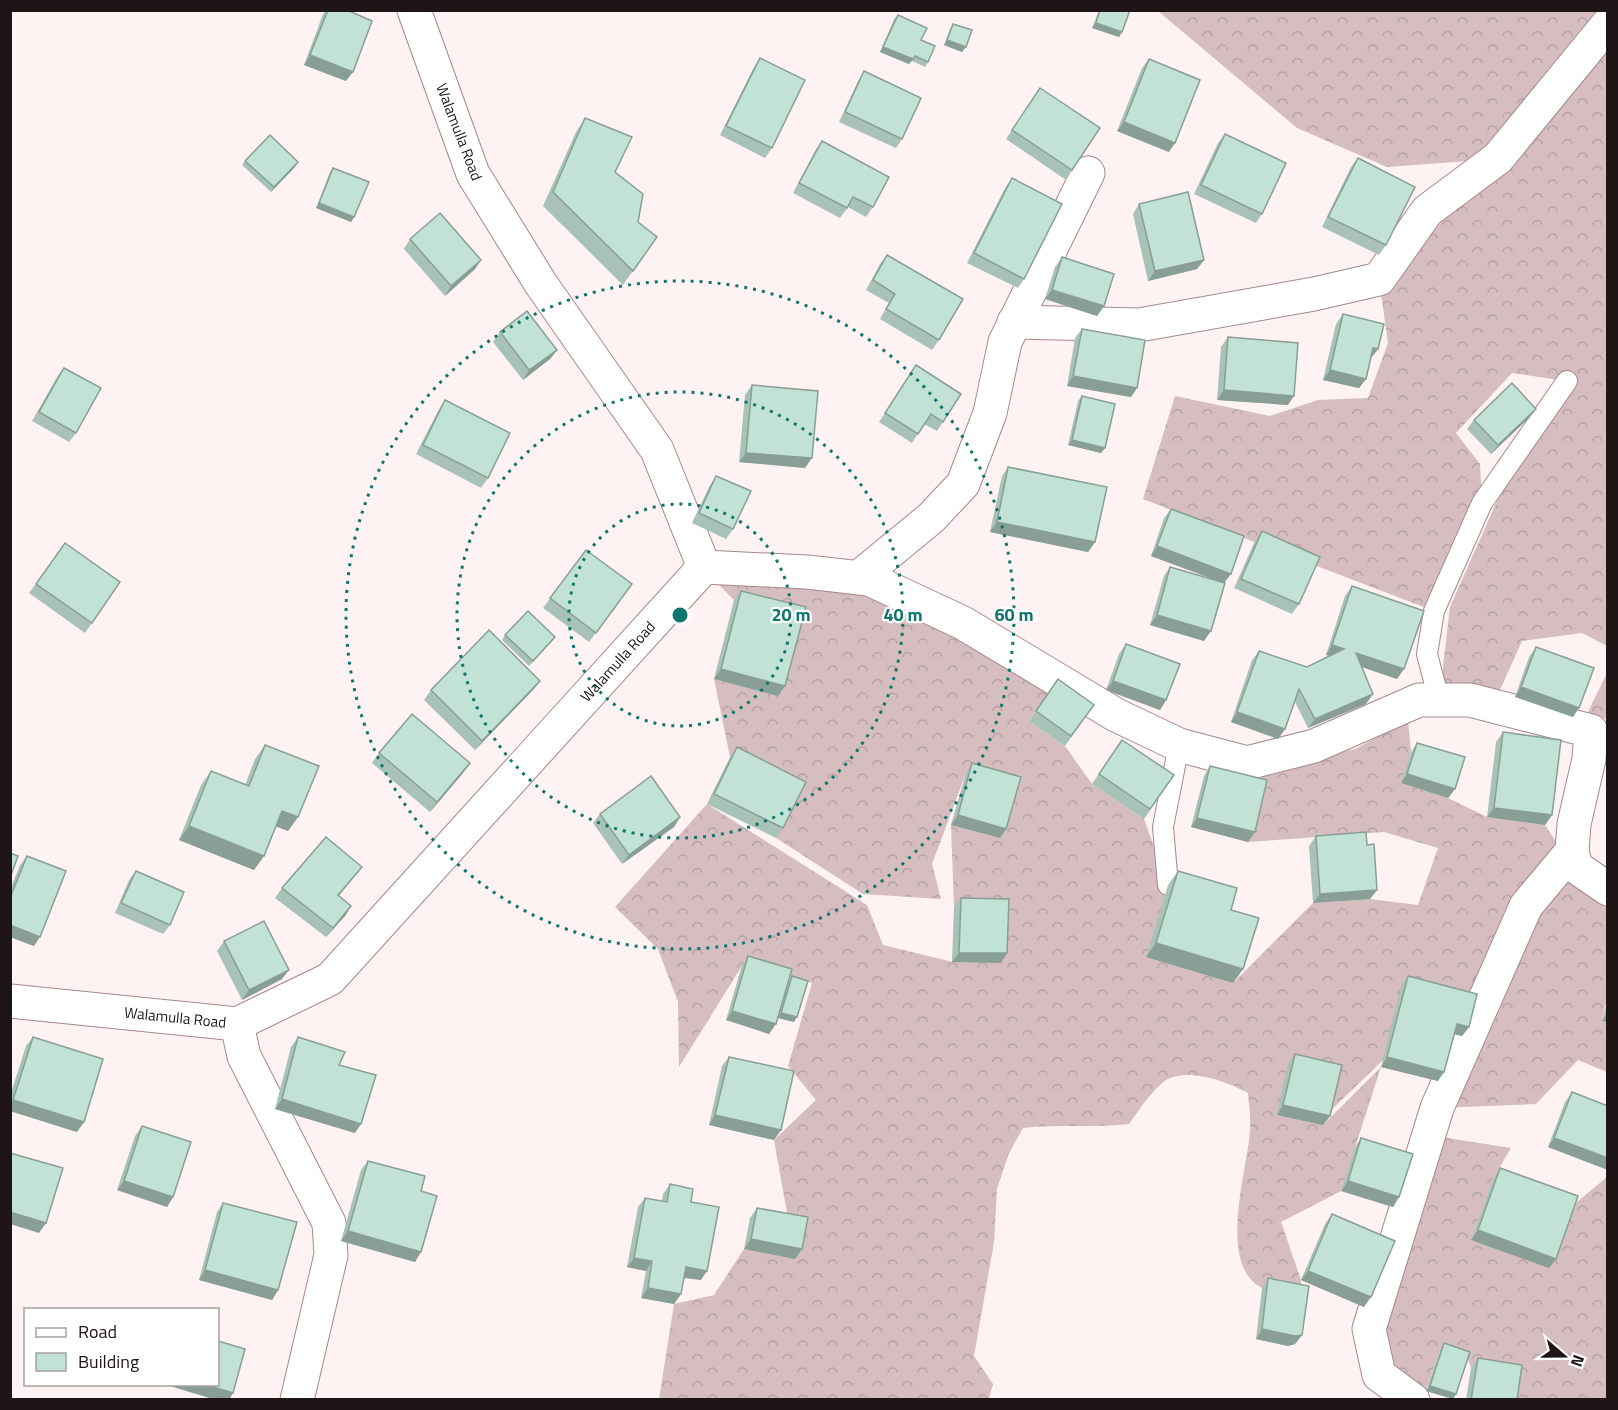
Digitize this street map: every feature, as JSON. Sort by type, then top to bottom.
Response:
[{"type":"street","name":"Walamulla Road","points":[[10,1001],[237,1024],[330,979],[704,567],[657,450],[541,284],[473,174],[414,10]]},
{"type":"street","points":[[1014,322],[1139,325],[1314,294],[1379,279],[1427,211],[1498,159],[1608,24]]},
{"type":"street","points":[[858,578],[931,518],[963,484],[990,413],[1005,342],[1088,173]]},
{"type":"street","points":[[704,567],[807,572],[869,579],[963,623],[1116,715],[1179,745],[1247,763],[1314,746],[1419,700],[1470,700],[1591,731],[1589,759],[1574,824],[1572,851],[1576,867],[1608,889]]},
{"type":"street","points":[[1413,1400],[1379,1375],[1369,1329],[1437,1108],[1526,906],[1572,851]]},
{"type":"street","points":[[237,1024],[244,1056],[329,1223],[331,1254],[297,1400]]},
{"type":"lane","points":[[1439,700],[1427,654],[1434,611],[1482,503],[1567,381]]},
{"type":"lane","points":[[1168,885],[1163,827],[1179,745]]},
{"type":"green space","points":[[1158,11],[1607,11],[1607,646],[1582,633],[1522,641],[1499,692],[1439,700],[1450,607],[1497,501],[1566,381],[1512,373],[1456,433],[1480,464],[1482,503],[1434,611],[1143,499],[1175,396],[1270,416],[1318,400],[1368,398],[1388,343],[1379,279],[1496,159],[1387,167],[1297,128]]},
{"type":"green space","points":[[714,580],[865,590],[957,631],[1051,689],[1029,721],[1065,746],[1092,784],[1144,819],[1168,885],[1147,957],[1233,983],[1313,903],[1370,899],[1418,905],[1438,848],[1384,832],[1248,842],[1261,790],[1261,770],[1355,749],[1408,720],[1411,752],[1401,783],[1448,798],[1487,817],[1545,825],[1561,849],[1471,1003],[1383,1060],[1325,1116],[1323,1125],[1381,1067],[1341,1191],[1281,1222],[1301,1280],[1303,1295],[1262,1288],[1248,1276],[1240,1259],[1237,1238],[1238,1215],[1250,1130],[1248,1093],[1230,1084],[1208,1078],[1175,1076],[1156,1089],[1129,1124],[1023,1128],[1009,1153],[997,1189],[994,1242],[974,1356],[993,1384],[989,1399],[659,1399],[674,1304],[714,1295],[744,1249],[795,1258],[774,1140],[816,1100],[788,1066],[812,983],[742,966],[679,1067],[678,1002],[658,949],[615,907],[707,804],[867,905],[883,945],[953,962],[1000,963],[1002,908],[954,907],[951,825],[999,838],[966,773],[932,864],[941,899],[863,894],[776,838],[799,791],[730,757],[714,679],[778,695],[799,617],[734,600]]},
{"type":"green space","points":[[1607,673],[1608,719],[1588,712]]},
{"type":"green space","points":[[1553,871],[1607,889],[1607,999],[1602,1020],[1607,1022],[1607,1072],[1578,1060],[1536,1104],[1437,1108]]},
{"type":"green space","points":[[1428,1135],[1511,1148],[1494,1177],[1471,1240],[1572,1206],[1607,1177],[1607,1399],[1511,1399],[1515,1375],[1471,1368],[1467,1357],[1441,1348],[1426,1391],[1379,1375],[1369,1329]]},
{"type":"building","points":[[328,10],[347,10],[372,21],[353,72],[310,55]]},
{"type":"building","points":[[1100,10],[1130,10],[1122,32],[1096,23]]},
{"type":"building","points":[[898,15],[927,28],[921,40],[935,46],[928,62],[915,56],[913,59],[883,47]]},
{"type":"building","points":[[953,24],[972,30],[966,47],[947,40]]},
{"type":"building","points":[[760,58],[805,80],[772,148],[726,126]]},
{"type":"building","points":[[1149,59],[1200,80],[1175,143],[1124,122]]},
{"type":"building","points":[[864,71],[921,98],[902,139],[845,112]]},
{"type":"building","points":[[1040,88],[1100,128],[1072,170],[1012,130]]},
{"type":"building","points":[[585,118],[632,137],[615,172],[643,194],[638,222],[657,237],[633,271],[553,192]]},
{"type":"building","points":[[1225,134],[1286,163],[1262,214],[1201,185]]},
{"type":"building","points":[[270,135],[298,162],[274,187],[245,161]]},
{"type":"building","points":[[822,141],[889,177],[873,207],[853,197],[847,208],[799,183]]},
{"type":"building","points":[[1358,158],[1415,187],[1386,245],[1328,217]]},
{"type":"building","points":[[333,168],[369,182],[354,217],[319,203]]},
{"type":"building","points":[[1012,178],[1062,204],[1024,279],[974,253]]},
{"type":"building","points":[[1188,192],[1204,260],[1155,271],[1139,204]]},
{"type":"building","points":[[440,213],[481,260],[451,286],[410,239]]},
{"type":"building","points":[[887,255],[963,299],[939,340],[886,309],[895,294],[873,280]]},
{"type":"building","points":[[1062,257],[1114,274],[1104,306],[1052,290]]},
{"type":"building","points":[[527,311],[557,350],[529,370],[500,332]]},
{"type":"building","points":[[1343,314],[1384,324],[1378,349],[1373,348],[1366,379],[1330,370]]},
{"type":"building","points":[[1082,329],[1145,340],[1137,388],[1073,376]]},
{"type":"building","points":[[1228,337],[1298,343],[1294,396],[1224,390]]},
{"type":"building","points":[[916,365],[961,394],[943,422],[931,414],[918,434],[885,413]]},
{"type":"building","points":[[64,368],[101,388],[76,433],[39,412]]},
{"type":"building","points":[[1512,383],[1536,409],[1498,445],[1474,420]]},
{"type":"building","points":[[752,385],[818,391],[812,458],[746,453]]},
{"type":"building","points":[[1082,396],[1115,404],[1105,448],[1072,440]]},
{"type":"building","points":[[445,400],[510,433],[488,478],[423,445]]},
{"type":"building","points":[[1008,467],[1107,487],[1095,542],[997,522]]},
{"type":"building","points":[[716,476],[751,491],[733,529],[699,513]]},
{"type":"building","points":[[1171,509],[1244,536],[1231,574],[1157,546]]},
{"type":"building","points":[[1262,531],[1320,557],[1299,604],[1241,579]]},
{"type":"building","points":[[65,543],[120,582],[92,623],[36,584]]},
{"type":"building","points":[[586,550],[632,584],[596,633],[550,598]]},
{"type":"building","points":[[1170,567],[1225,583],[1211,631],[1157,615]]},
{"type":"building","points":[[1352,586],[1424,611],[1404,669],[1356,653],[1373,694],[1315,719],[1299,689],[1285,729],[1237,712],[1259,651],[1307,667],[1344,649],[1332,645]]},
{"type":"building","points":[[741,591],[806,607],[785,686],[721,669]]},
{"type":"building","points":[[528,611],[555,637],[533,661],[505,635]]},
{"type":"building","points":[[489,630],[540,681],[482,741],[431,690]]},
{"type":"building","points":[[1126,644],[1180,664],[1166,700],[1113,681]]},
{"type":"building","points":[[1536,647],[1594,668],[1579,708],[1521,687]]},
{"type":"building","points":[[1058,679],[1094,705],[1071,736],[1036,711]]},
{"type":"building","points":[[412,714],[470,763],[437,802],[379,753]]},
{"type":"building","points":[[1503,732],[1561,740],[1552,815],[1494,808]]},
{"type":"building","points":[[1122,740],[1174,775],[1150,809],[1099,774]]},
{"type":"building","points":[[1417,743],[1465,757],[1455,789],[1407,774]]},
{"type":"building","points":[[265,745],[319,766],[298,817],[282,811],[264,856],[189,826],[211,771],[249,786]]},
{"type":"building","points":[[737,747],[806,782],[783,828],[714,794]]},
{"type":"building","points":[[972,763],[1021,777],[1006,829],[958,815]]},
{"type":"building","points":[[1210,766],[1267,780],[1255,832],[1197,818]]},
{"type":"building","points":[[651,776],[680,817],[629,855],[600,814]]},
{"type":"building","points":[[1366,832],[1367,845],[1374,844],[1377,890],[1320,894],[1316,836]]},
{"type":"building","points":[[326,837],[362,867],[338,895],[351,906],[333,928],[282,888]]},
{"type":"building","points":[[10,853],[18,856],[10,878]]},
{"type":"building","points":[[27,856],[66,871],[40,937],[10,925],[10,898]]},
{"type":"building","points":[[136,871],[184,892],[170,925],[121,903]]},
{"type":"building","points":[[1178,871],[1237,888],[1231,910],[1259,918],[1243,969],[1156,943]]},
{"type":"building","points":[[961,898],[1009,899],[1007,953],[959,953]]},
{"type":"building","points":[[264,921],[289,970],[249,990],[224,941]]},
{"type":"building","points":[[748,956],[792,969],[776,1024],[732,1011]]},
{"type":"building","points":[[792,976],[808,981],[797,1017],[781,1013]]},
{"type":"building","points":[[1408,976],[1477,994],[1469,1027],[1457,1024],[1444,1072],[1387,1057]]},
{"type":"building","points":[[33,1037],[103,1059],[84,1122],[13,1100]]},
{"type":"building","points":[[298,1037],[345,1052],[339,1065],[376,1075],[361,1124],[282,1099]]},
{"type":"building","points":[[1295,1054],[1342,1065],[1330,1116],[1283,1105]]},
{"type":"building","points":[[729,1057],[794,1071],[781,1130],[715,1115]]},
{"type":"building","points":[[1572,1092],[1608,1106],[1608,1158],[1554,1138]]},
{"type":"building","points":[[142,1126],[191,1142],[173,1197],[124,1181]]},
{"type":"building","points":[[1361,1138],[1413,1154],[1399,1197],[1348,1181]]},
{"type":"building","points":[[10,1153],[63,1168],[46,1223],[10,1212]]},
{"type":"building","points":[[368,1161],[425,1176],[421,1191],[437,1196],[421,1252],[348,1231]]},
{"type":"building","points":[[1500,1168],[1578,1196],[1556,1259],[1478,1230]]},
{"type":"building","points":[[670,1184],[693,1189],[691,1202],[719,1207],[707,1271],[686,1267],[681,1294],[648,1288],[652,1261],[634,1258],[645,1198],[667,1202]]},
{"type":"building","points":[[223,1203],[297,1222],[278,1290],[205,1270]]},
{"type":"building","points":[[757,1208],[808,1217],[802,1249],[751,1239]]},
{"type":"building","points":[[1332,1214],[1395,1241],[1371,1297],[1308,1271]]},
{"type":"building","points":[[1268,1278],[1309,1286],[1302,1335],[1295,1336],[1262,1329]]},
{"type":"building","points":[[219,1341],[245,1349],[233,1393],[210,1386],[219,1386]]},
{"type":"building","points":[[1444,1343],[1470,1352],[1456,1394],[1430,1386]]},
{"type":"building","points":[[1478,1358],[1522,1365],[1517,1400],[1471,1400]]}]
